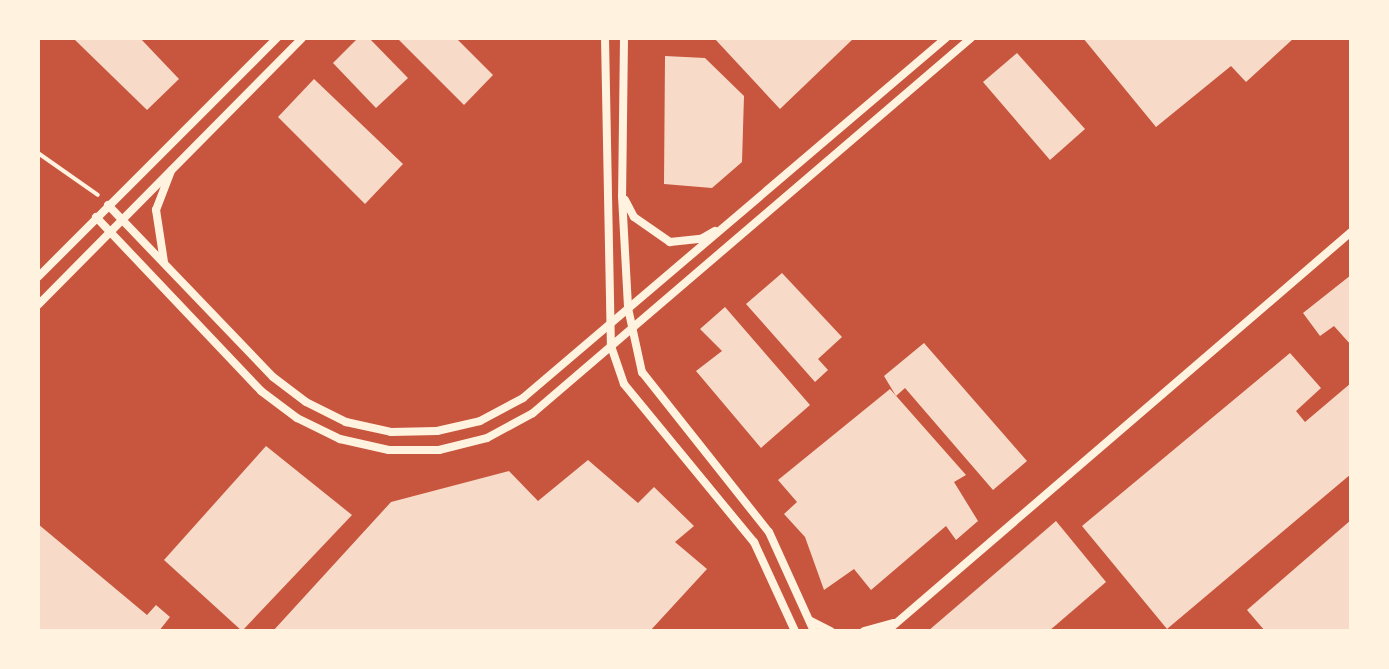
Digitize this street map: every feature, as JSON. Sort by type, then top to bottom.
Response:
[{"type":"street","points":[[38,277],[277,38]]},
{"type":"street","points":[[38,305],[302,38]]},
{"type":"street","points":[[605,38],[607,325],[611,346],[624,384],[754,542],[795,631]]},
{"type":"street","points":[[624,38],[622,196],[628,308],[642,372],[769,532],[814,631]]},
{"type":"street","points":[[108,205],[273,377],[306,402],[346,422],[391,432],[437,431],[480,421],[523,398],[946,38]]},
{"type":"street","points":[[96,217],[261,391],[297,418],[352,442],[389,450],[439,450],[487,438],[533,413],[971,38]]},
{"type":"street","points":[[164,263],[156,210],[173,167]]},
{"type":"street","points":[[622,196],[634,217],[670,242],[701,239],[736,218]]},
{"type":"street","points":[[887,631],[1351,232]]},
{"type":"street","points":[[811,621],[831,631]]},
{"type":"street","points":[[864,631],[898,621]]},
{"type":"path","points":[[38,153],[108,205]]},
{"type":"building","points":[[73,38],[140,38],[179,79],[147,110]]},
{"type":"building","points":[[358,38],[369,38],[408,78],[376,108],[333,63]]},
{"type":"building","points":[[397,38],[456,38],[493,75],[464,105]]},
{"type":"building","points":[[714,38],[854,38],[780,109]]},
{"type":"building","points":[[1083,38],[1294,38],[1246,82],[1231,66],[1156,127]]},
{"type":"building","points":[[1017,53],[1085,129],[1050,160],[983,82]]},
{"type":"building","points":[[665,56],[705,58],[744,96],[742,162],[712,188],[664,184]]},
{"type":"building","points":[[314,79],[403,164],[365,204],[278,117]]},
{"type":"building","points":[[782,273],[842,337],[818,359],[828,370],[815,382],[746,304]]},
{"type":"building","points":[[1351,275],[1351,345],[1334,326],[1320,336],[1303,313]]},
{"type":"building","points":[[725,307],[810,405],[761,448],[696,371],[722,351],[700,329]]},
{"type":"building","points":[[924,343],[1027,461],[993,490],[905,388],[896,396],[884,376]]},
{"type":"building","points":[[1290,353],[1321,388],[1296,411],[1305,422],[1351,383],[1351,474],[1167,629],[1082,526]]},
{"type":"building","points":[[890,389],[966,475],[954,482],[978,521],[956,540],[946,526],[871,590],[854,569],[824,590],[805,537],[784,514],[797,502],[778,480]]},
{"type":"building","points":[[266,446],[352,515],[242,631],[164,560]]},
{"type":"building","points":[[588,460],[638,503],[654,487],[694,526],[675,542],[707,569],[650,631],[273,631],[391,502],[509,471],[538,501]]},
{"type":"building","points":[[1351,520],[1351,631],[1265,631],[1247,610]]},
{"type":"building","points":[[1056,521],[1106,582],[1049,631],[928,631]]},
{"type":"building","points":[[38,524],[147,615],[156,605],[170,617],[159,631],[38,631]]}]
